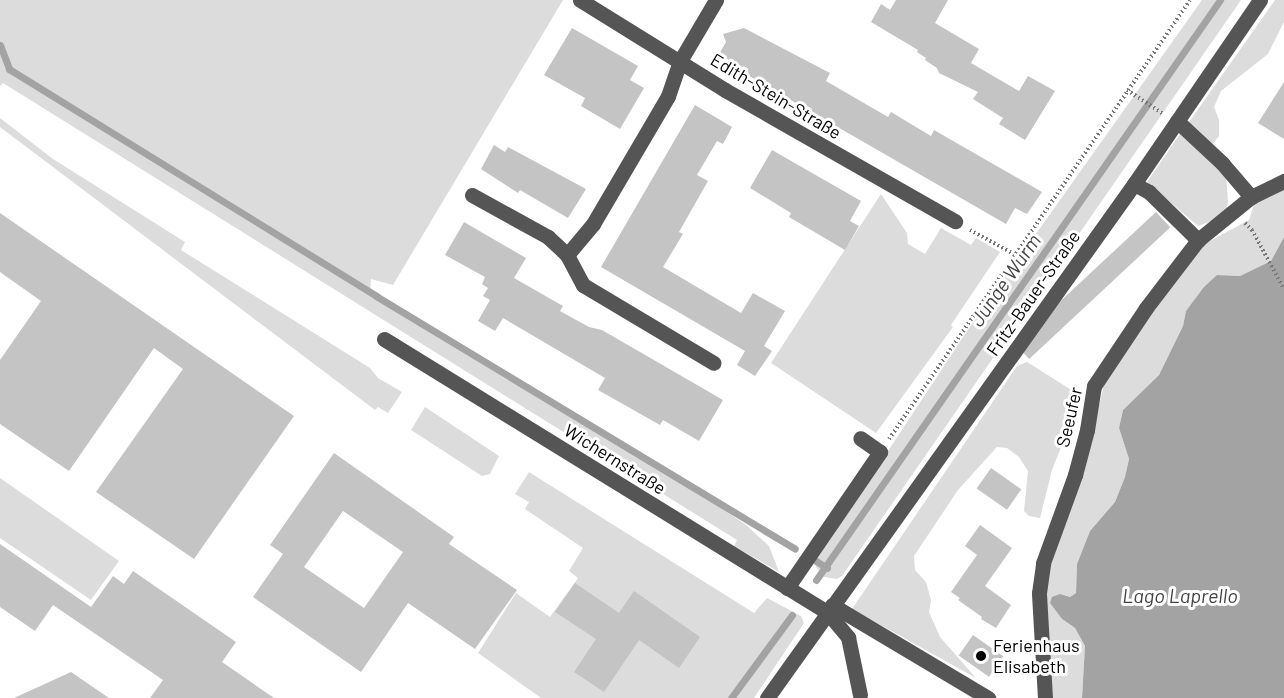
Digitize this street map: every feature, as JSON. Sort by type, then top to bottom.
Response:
[{"type":"street","name":"Edith-Stein-Straße","points":[[580,0],[724,90],[955,221]]},
{"type":"street","points":[[567,255],[599,214],[668,96],[680,61],[716,0]]},
{"type":"street","name":"Fritz-Bauer-Straße","points":[[767,698],[1134,184],[1260,0]]},
{"type":"street","points":[[1177,121],[1222,163],[1251,196]]},
{"type":"street","name":"Seeufer","points":[[1045,698],[1039,593],[1043,562],[1075,475],[1087,430],[1094,386],[1146,309],[1198,240],[1251,196],[1284,181]]},
{"type":"street","points":[[1134,184],[1149,192],[1198,240]]},
{"type":"street","points":[[472,195],[548,237],[567,255],[583,285],[714,363]]},
{"type":"street","name":"Wichernstraße","points":[[384,339],[787,588],[829,609]]},
{"type":"street","points":[[787,588],[880,452],[860,438]]},
{"type":"street","points":[[829,609],[848,637],[861,697]]},
{"type":"street","points":[[829,609],[988,698]]},
{"type":"path","points":[[880,452],[1190,0]]},
{"type":"path","points":[[1127,90],[1160,112]]},
{"type":"path","points":[[955,221],[1014,254]]},
{"type":"path","points":[[1252,230],[1284,289]]},
{"type":"shaded area","points":[[0,0],[563,0],[393,285],[371,279],[370,292],[494,370],[657,464],[746,525],[769,546],[779,572],[734,546],[737,540],[3,83],[0,86]]},
{"type":"shaded area","points":[[1202,0],[1241,0],[842,576],[837,579],[824,577],[816,567],[817,559],[967,331]]},
{"type":"shaded area","points":[[1275,0],[1284,0],[1284,22],[1268,54],[1221,91],[1214,107],[1219,120],[1219,136],[1211,146],[1187,125]]},
{"type":"shaded area","points":[[0,118],[53,159],[185,242],[181,250],[370,368],[378,378],[402,392],[388,413],[378,407],[375,410],[0,127]]},
{"type":"shaded area","points":[[1180,134],[1190,139],[1226,174],[1228,202],[1226,211],[1220,218],[1198,226],[1147,182]]},
{"type":"shaded area","points":[[1284,189],[1284,237],[1271,261],[1240,276],[1217,275],[1186,311],[1183,326],[1159,375],[1123,410],[1119,428],[1129,459],[1125,477],[1115,502],[1090,531],[1077,564],[1076,593],[1070,597],[1060,594],[1050,602],[1062,619],[1075,628],[1085,646],[1082,698],[1052,698],[1044,637],[1048,573],[1081,478],[1104,385],[1125,348],[1206,243],[1249,220],[1255,201]]},
{"type":"shaded area","points":[[881,194],[907,233],[908,244],[925,254],[941,228],[971,245],[976,238],[1000,252],[951,325],[953,327],[876,433],[771,363]]},
{"type":"shaded area","points":[[1027,362],[1081,396],[1052,470],[1040,518],[1029,516],[1024,511],[1028,471],[1019,457],[1007,448],[997,447],[958,490],[914,556],[915,570],[926,582],[931,600],[929,612],[940,637],[976,678],[852,609],[1017,366]]},
{"type":"shaded area","points":[[425,407],[499,456],[490,474],[482,476],[411,430]]},
{"type":"shaded area","points":[[529,472],[754,613],[767,598],[801,616],[804,623],[754,698],[541,698],[478,653],[516,593],[550,617],[578,578],[569,571],[583,548],[525,509],[529,502],[515,494]]},
{"type":"shaded area","points":[[0,478],[119,561],[91,600],[0,538]]},
{"type":"water","name":"Lago Laprello","points":[[1284,237],[1284,698],[1082,698],[1085,646],[1075,628],[1062,619],[1050,603],[1052,597],[1060,594],[1070,597],[1076,593],[1077,564],[1090,531],[1115,502],[1125,477],[1129,459],[1119,428],[1123,410],[1159,375],[1183,326],[1186,311],[1204,287],[1217,275],[1240,276],[1271,261]]},
{"type":"building","points":[[896,0],[948,0],[935,23],[979,49],[971,63],[1019,91],[1028,76],[1055,91],[1025,140],[999,124],[1003,118],[973,99],[978,92],[939,73],[937,68],[917,52],[918,50],[871,22],[881,4],[890,10]]},
{"type":"building","points":[[572,28],[638,66],[630,80],[644,88],[620,129],[581,106],[585,98],[544,75]]},
{"type":"building","points":[[744,28],[830,73],[826,81],[888,117],[891,112],[931,136],[934,130],[1042,192],[1027,214],[1015,208],[1006,224],[730,65],[729,60],[719,54],[726,42],[723,34]]},
{"type":"building","points":[[1284,82],[1284,139],[1258,123]]},
{"type":"building","points":[[695,105],[732,127],[723,144],[717,141],[697,175],[708,181],[679,232],[683,234],[663,267],[741,313],[753,293],[785,311],[764,346],[772,351],[755,376],[737,365],[745,351],[601,267]]},
{"type":"building","points":[[494,145],[505,152],[508,147],[586,189],[568,218],[520,190],[518,193],[481,169]]},
{"type":"building","points":[[772,150],[861,201],[850,221],[859,226],[845,250],[789,217],[791,213],[750,188]]},
{"type":"building","points":[[1156,212],[1170,227],[1029,359],[1015,344]]},
{"type":"building","points":[[0,213],[294,416],[194,559],[96,492],[183,369],[154,348],[69,471],[0,424],[0,360],[41,301],[0,272]]},
{"type":"building","points":[[464,222],[526,258],[514,278],[563,306],[560,311],[589,327],[602,330],[723,400],[699,441],[663,420],[660,425],[598,390],[605,378],[503,318],[495,331],[478,321],[490,300],[483,296],[488,288],[482,284],[485,277],[445,255]]},
{"type":"building","points":[[334,453],[454,537],[449,544],[517,590],[475,649],[408,603],[361,672],[253,597],[283,554],[270,545]],"holes":[[[343,511],[403,552],[364,608],[304,567]]]},
{"type":"building","points":[[991,468],[1021,489],[1007,510],[977,488]]},
{"type":"building","points":[[980,525],[1012,548],[985,586],[1011,605],[996,628],[981,619],[982,617],[958,600],[960,598],[951,592],[977,555],[965,546]]},
{"type":"building","points":[[0,544],[91,607],[113,576],[124,584],[133,571],[236,642],[222,662],[274,698],[150,698],[163,680],[53,605],[35,631],[0,607]]},
{"type":"building","points":[[575,583],[619,613],[634,591],[700,637],[679,668],[639,640],[604,692],[574,672],[596,639],[555,612]]},
{"type":"building","name":"Ferienhaus Elisabeth","points":[[973,635],[1003,656],[989,677],[959,655]]},
{"type":"building","points":[[71,672],[109,698],[14,698]]},
{"type":"waterway","name":"Junge Wurm","points":[[816,580],[1220,0]]},
{"type":"waterway","points":[[0,45],[9,69],[376,296],[795,549]]},
{"type":"waterway","points":[[816,561],[827,568]]},
{"type":"waterway","name":"Junge Wurm","points":[[731,698],[792,615]]},
{"type":"place","name":"Ferienhaus Elisabeth","points":[[981,656]]}]
